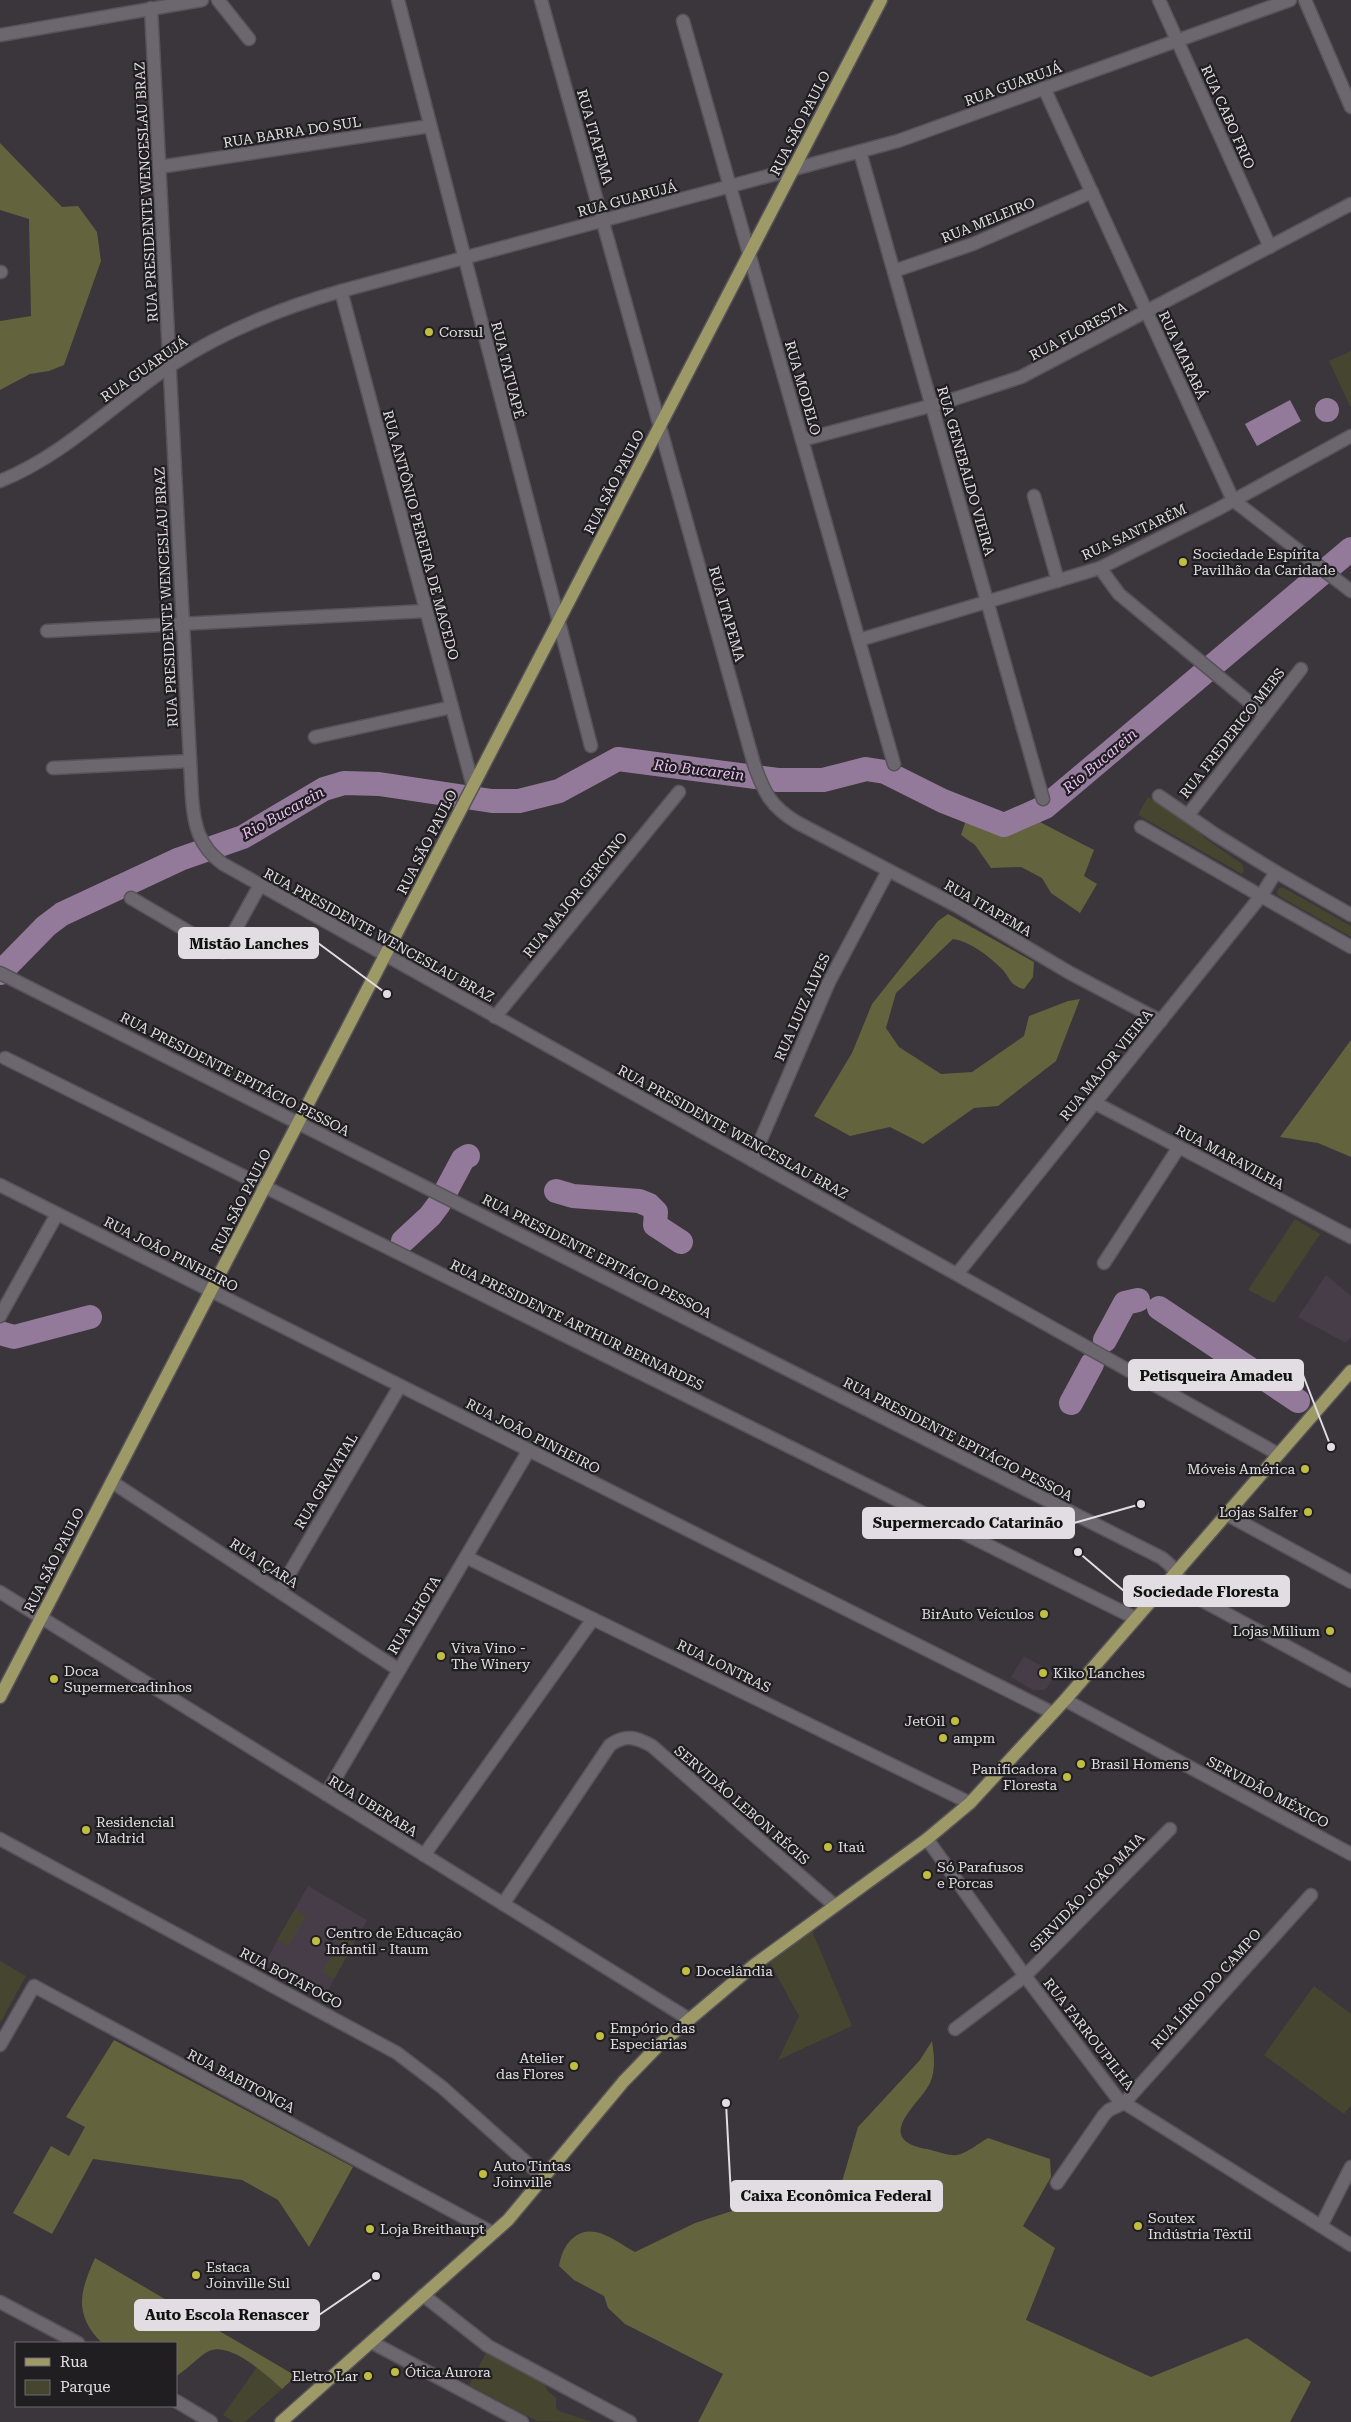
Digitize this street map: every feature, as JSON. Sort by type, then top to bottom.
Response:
[{"type":"main road","name":"RUA SÃO PAULO","points":[[0,1697],[881,0]]},
{"type":"main road","points":[[281,2422],[508,2220],[637,2067],[689,2019],[754,1965],[927,1839],[970,1803],[1053,1713],[1351,1371]]},
{"type":"street","points":[[0,35],[202,0]]},
{"type":"street","points":[[218,0],[248,39]]},
{"type":"street","name":"RUA TATUAPÉ","points":[[398,0],[590,746]]},
{"type":"street","name":"RUA ITAPEMA","points":[[541,0],[762,788],[778,810],[788,817],[957,906],[1070,973],[1161,1021]]},
{"type":"street","name":"RUA CABO FRIO","points":[[1159,0],[1270,247]]},
{"type":"street","name":"RUA GUARUJÁ","points":[[0,480],[41,461],[170,366],[244,326],[341,291],[860,152],[913,136],[1290,0]]},
{"type":"street","points":[[1305,0],[1351,107]]},
{"type":"street","name":"RUA PRESIDENTE WENCESLAU BRAZ","points":[[151,8],[193,815],[206,849],[223,864],[260,885],[1278,1454]]},
{"type":"street","name":"RUA MODELO","points":[[683,21],[894,764]]},
{"type":"street","name":"RUA MARABÁ","points":[[1044,88],[1233,500],[1351,591]]},
{"type":"street","name":"RUA BARRA DO SUL","points":[[159,167],[430,126]]},
{"type":"street","name":"RUA GENEBALDO VIEIRA","points":[[860,152],[1043,799]]},
{"type":"street","name":"RUA MELEIRO","points":[[894,272],[973,244],[1092,192]]},
{"type":"street","name":"RUA FLORESTA","points":[[802,440],[932,405],[1022,377],[1351,204]]},
{"type":"street","name":"RUA ANTÔNIO PEREIRA DE MACEDO","points":[[341,291],[473,786]]},
{"type":"street","name":"RUA SANTARÉM","points":[[859,640],[1100,568],[1233,500],[1351,436]]},
{"type":"street","points":[[1034,496],[1058,581]]},
{"type":"street","points":[[1100,568],[1119,594],[1265,715]]},
{"type":"street","points":[[48,631],[426,610]]},
{"type":"street","name":"RUA FREDERICO MEBS","points":[[1188,815],[1301,669]]},
{"type":"street","points":[[315,737],[452,708]]},
{"type":"street","points":[[53,768],[190,761]]},
{"type":"street","name":"RUA MAJOR GERCINO","points":[[495,1016],[679,792]]},
{"type":"street","points":[[1159,796],[1276,872],[1351,915]]},
{"type":"street","points":[[1140,827],[1351,947]]},
{"type":"street","name":"RUA LUIZ ALVES","points":[[752,1160],[829,982],[888,871]]},
{"type":"street","name":"RUA MAJOR VIEIRA","points":[[957,1274],[1261,896],[1276,872]]},
{"type":"street","points":[[131,898],[223,952],[260,885]]},
{"type":"street","name":"RUA PRESIDENTE EPITÁCIO PESSOA","points":[[4,975],[1162,1558],[1188,1590],[1202,1602],[1351,1681]]},
{"type":"street","name":"RUA PRESIDENTE ARTHUR BERNARDES","points":[[5,1058],[1136,1618]]},
{"type":"street","name":"RUA MARAVILHA","points":[[1095,1103],[1351,1238]]},
{"type":"street","points":[[1104,1263],[1179,1147]]},
{"type":"street","name":"RUA JOÃO PINHEIRO","points":[[0,1185],[1053,1713]]},
{"type":"street","points":[[2,1308],[57,1214]]},
{"type":"street","name":"RUA GRAVATAL","points":[[279,1591],[400,1386]]},
{"type":"street","name":"RUA ILHOTA","points":[[326,1794],[528,1450]]},
{"type":"street","name":"RUA IÇARA","points":[[112,1482],[399,1670]]},
{"type":"street","points":[[1226,1514],[1351,1582]]},
{"type":"street","name":"RUA LONTRAS","points":[[466,1557],[970,1803]]},
{"type":"street","name":"RUA UBERABA","points":[[0,1592],[689,2019]]},
{"type":"street","points":[[424,1855],[593,1619]]},
{"type":"street","name":"SERVIDÃO MÉXICO","points":[[1064,1700],[1351,1854]]},
{"type":"street","name":"SERVIDÃO LEBON RÉGIS","points":[[503,1904],[610,1745],[625,1737],[633,1737],[652,1746],[834,1905]]},
{"type":"street","name":"SERVIDÃO JOÃO MAIA","points":[[955,2029],[1025,1976],[1170,1828]]},
{"type":"street","name":"RUA BOTAFOGO","points":[[0,1839],[397,2054],[443,2088],[544,2178]]},
{"type":"street","name":"RUA FARROUPILHA","points":[[927,1839],[1111,2092],[1124,2103],[1351,2245]]},
{"type":"street","name":"RUA LÍRIO DO CAMPO","points":[[1056,2182],[1104,2115],[1124,2103],[1311,1895]]},
{"type":"street","name":"RUA BABITONGA","points":[[0,2045],[34,1986],[493,2233]]},
{"type":"street","points":[[1321,2226],[1351,2167]]},
{"type":"street","points":[[423,2295],[488,2346],[630,2422]]},
{"type":"street","points":[[0,2302],[76,2342]]},
{"type":"street","points":[[371,2342],[522,2422]]},
{"type":"street","points":[[178,2403],[211,2422]]},
{"type":"shaded area","points":[[0,143],[62,207],[78,206],[97,232],[101,261],[64,365],[49,371],[30,374],[0,390],[0,321],[31,316],[29,219],[0,210]]},
{"type":"shaded area","points":[[1327,398],[1336,401],[1339,410],[1336,419],[1327,422],[1318,419],[1315,410],[1318,401]]},
{"type":"shaded area","points":[[1290,400],[1301,421],[1257,446],[1245,424]]},
{"type":"shaded area","points":[[967,817],[1010,835],[1036,820],[1094,850],[1084,876],[1097,884],[1080,913],[1051,893],[1042,878],[1021,867],[991,868],[975,845],[961,835]]},
{"type":"shaded area","points":[[948,914],[1034,962],[1033,977],[1024,989],[1019,987],[1013,984],[1002,969],[973,946],[953,939],[896,993],[886,1028],[899,1047],[941,1074],[972,1072],[1024,1036],[1029,1016],[1068,1001],[1080,999],[1056,1061],[998,1106],[974,1108],[923,1144],[890,1127],[850,1136],[814,1116],[852,1053],[872,1004],[938,921]]},
{"type":"shaded area","points":[[1351,1040],[1351,1157],[1318,1143],[1280,1137]]},
{"type":"shaded area","points":[[1326,1275],[1351,1296],[1351,1337],[1346,1343],[1298,1317]]},
{"type":"shaded area","points":[[1024,1656],[1055,1674],[1047,1688],[1033,1690],[1011,1677]]},
{"type":"shaded area","name":"Centro de Educação Infantil - Itaum","points":[[308,1886],[367,1920],[326,1994],[266,1961]]},
{"type":"shaded area","points":[[114,2040],[353,2167],[309,2247],[278,2200],[242,2180],[93,2159],[52,2234],[13,2213],[51,2146],[69,2156],[85,2127],[66,2117]]},
{"type":"shaded area","points":[[932,2041],[934,2062],[932,2078],[904,2120],[901,2129],[902,2137],[911,2144],[954,2155],[965,2152],[988,2138],[1050,2159],[1051,2177],[1023,2226],[1055,2248],[1026,2320],[1151,2377],[1247,2338],[1311,2382],[1290,2422],[698,2422],[723,2374],[625,2324],[608,2308],[604,2296],[574,2280],[559,2266],[567,2244],[581,2233],[588,2231],[604,2234],[635,2252],[695,2223],[747,2206],[795,2209],[836,2202],[858,2127],[920,2060]]},
{"type":"shaded area","points":[[95,2258],[296,2376],[282,2389],[247,2361],[226,2350],[216,2349],[207,2352],[178,2374],[178,2342],[101,2342],[93,2332],[83,2312],[82,2302],[86,2281]]},
{"type":"green space","points":[[1351,351],[1351,408],[1329,361]]},
{"type":"green space","points":[[1148,797],[1183,818],[1206,839],[1242,864],[1244,870],[1242,874],[1138,815]]},
{"type":"green space","points":[[1279,888],[1284,888],[1351,926],[1351,937],[1279,896],[1277,893]]},
{"type":"green space","points":[[1295,1219],[1320,1234],[1274,1303],[1248,1290]]},
{"type":"green space","points":[[295,1909],[306,1916],[288,1946],[277,1940]]},
{"type":"green space","points":[[812,1931],[852,2026],[778,2060],[799,2016],[770,1963]]},
{"type":"green space","points":[[343,1936],[354,1943],[334,1979],[322,1972]]},
{"type":"green space","points":[[0,1961],[26,1976],[0,2023]]},
{"type":"green space","points":[[1314,1986],[1351,2014],[1351,2105],[1344,2114],[1264,2055]]},
{"type":"green space","points":[[488,2349],[541,2377],[547,2390],[556,2398],[556,2408],[559,2411],[592,2422],[537,2421],[469,2385]]},
{"type":"green space","points":[[257,2367],[282,2389],[245,2422],[234,2422],[223,2415]]},
{"type":"waterway","name":"Rio Bucarein","points":[[0,973],[46,926],[62,914],[180,859],[243,837],[324,789],[344,783],[379,784],[492,801],[519,801],[559,791],[618,759],[778,780],[823,780],[866,769],[885,772],[943,801],[1004,825],[1045,807],[1351,549]]},
{"type":"waterway","points":[[447,1189],[463,1159],[468,1156]]},
{"type":"waterway","points":[[556,1191],[573,1196],[639,1201],[649,1205],[656,1212],[655,1225],[681,1242]]},
{"type":"waterway","points":[[403,1241],[430,1216],[439,1204]]},
{"type":"waterway","points":[[1105,1340],[1125,1303],[1138,1300]]},
{"type":"waterway","points":[[1159,1308],[1298,1401]]},
{"type":"waterway","points":[[0,1333],[14,1337],[90,1317]]},
{"type":"waterway","points":[[1071,1403],[1092,1364]]},
{"type":"place","name":"Corsul","points":[[429,332]]},
{"type":"place","name":"Sociedade Espírita Pavilhão da Caridade","points":[[1183,562]]},
{"type":"place","name":"Mistão Lanches","points":[[387,994]]},
{"type":"place","name":"Petisqueira Amadeu","points":[[1331,1447]]},
{"type":"place","name":"Móveis América","points":[[1305,1469]]},
{"type":"place","name":"Supermercado Catarinão","points":[[1141,1504]]},
{"type":"place","name":"Lojas Salfer","points":[[1308,1512]]},
{"type":"place","name":"Sociedade Floresta","points":[[1078,1552]]},
{"type":"place","name":"BirAuto Veículos","points":[[1044,1614]]},
{"type":"place","name":"Lojas Milium","points":[[1330,1631]]},
{"type":"place","name":"Viva Vino - The Winery","points":[[441,1656]]},
{"type":"place","name":"Kiko Lanches","points":[[1043,1673]]},
{"type":"place","name":"Doca Supermercadinhos","points":[[54,1679]]},
{"type":"place","name":"JetOil","points":[[955,1721]]},
{"type":"place","name":"ampm","points":[[943,1738]]},
{"type":"place","name":"Brasil Homens","points":[[1081,1764]]},
{"type":"place","name":"Panificadora Floresta","points":[[1067,1777]]},
{"type":"place","name":"Residencial Madrid","points":[[86,1830]]},
{"type":"place","name":"Itaú","points":[[828,1847]]},
{"type":"place","name":"Só Parafusos e Porcas","points":[[927,1875]]},
{"type":"place","name":"Centro de Educação Infantil - Itaum","points":[[316,1941]]},
{"type":"place","name":"Docelândia","points":[[686,1971]]},
{"type":"place","name":"Empório das Especiarias","points":[[600,2036]]},
{"type":"place","name":"Atelier das Flores","points":[[574,2066]]},
{"type":"place","name":"Caixa Econômica Federal","points":[[726,2103]]},
{"type":"place","name":"Auto Tintas Joinville","points":[[483,2174]]},
{"type":"place","name":"Soutex Indústria Têxtil","points":[[1138,2226]]},
{"type":"place","name":"Loja Breithaupt","points":[[370,2229]]},
{"type":"place","name":"Estaca Joinville Sul","points":[[196,2275]]},
{"type":"place","name":"Auto Escola Renascer","points":[[376,2276]]},
{"type":"place","name":"Ótica Aurora","points":[[395,2372]]},
{"type":"place","name":"Eletro Lar","points":[[368,2376]]}]
